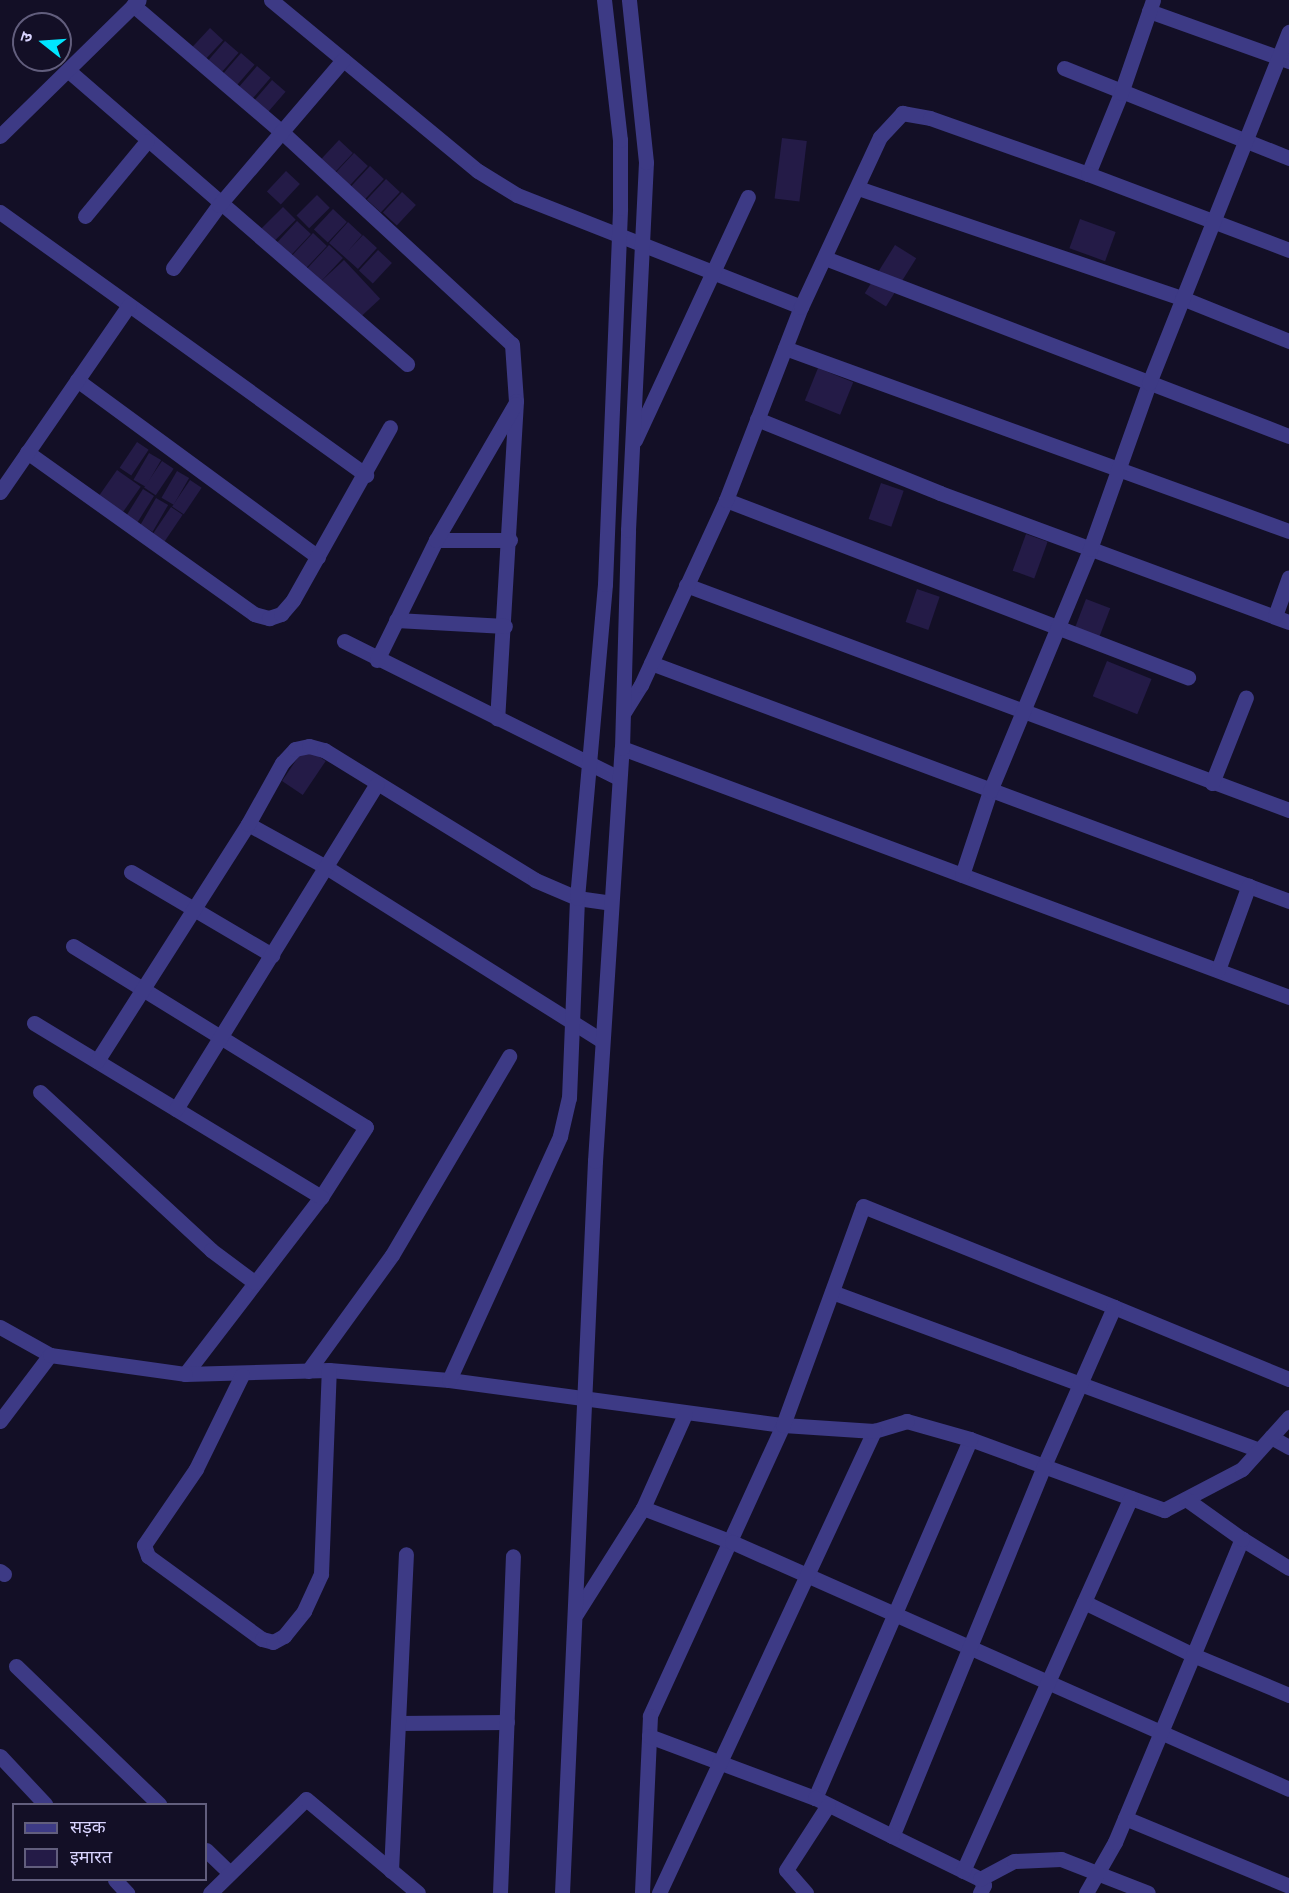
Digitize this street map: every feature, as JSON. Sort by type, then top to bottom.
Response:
[{"type":"street","points":[[272,0],[478,171],[525,199],[801,308]]},
{"type":"street","points":[[562,1893],[575,1617],[576,1397],[589,1033],[581,899],[604,771],[622,748],[631,449],[628,240],[620,140],[604,0]]},
{"type":"street","points":[[449,1380],[560,1136],[589,1033],[607,902],[604,771],[605,584],[628,240],[646,162],[628,0]]},
{"type":"street","points":[[72,70],[136,3],[512,344],[516,401],[505,626],[497,718]]},
{"type":"street","points":[[1088,174],[1122,93],[1151,5],[1284,59]]},
{"type":"street","points":[[962,875],[990,791],[1090,549],[1182,298],[1215,223],[1245,142],[1284,59],[1289,32]]},
{"type":"street","points":[[173,268],[219,205],[283,134],[343,60]]},
{"type":"street","points":[[1064,68],[1289,158]]},
{"type":"street","points":[[0,136],[70,72],[219,205],[407,364]]},
{"type":"street","points":[[623,714],[651,663],[726,500],[801,308],[880,137],[902,113],[930,118],[1088,174],[1289,250]]},
{"type":"street","points":[[85,216],[147,141]]},
{"type":"street","points":[[858,188],[1182,298],[1289,340]]},
{"type":"street","points":[[631,449],[711,271],[748,197]]},
{"type":"street","points":[[0,212],[366,475]]},
{"type":"street","points":[[825,258],[1289,436]]},
{"type":"street","points":[[0,492],[129,305]]},
{"type":"street","points":[[785,348],[1289,531]]},
{"type":"street","points":[[77,380],[318,557]]},
{"type":"street","points":[[377,660],[436,540],[516,401]]},
{"type":"street","points":[[757,419],[1090,549],[1282,619],[1289,577]]},
{"type":"street","points":[[27,452],[254,614],[269,618],[281,614],[318,557],[366,475],[390,427]]},
{"type":"street","points":[[726,500],[1188,677]]},
{"type":"street","points":[[436,540],[510,540]]},
{"type":"street","points":[[686,585],[1289,810]]},
{"type":"street","points":[[396,620],[505,626]]},
{"type":"street","points":[[344,641],[377,660],[604,771]]},
{"type":"street","points":[[651,663],[1289,901]]},
{"type":"street","points":[[1212,783],[1246,697]]},
{"type":"street","points":[[97,1061],[142,986],[194,910],[248,824],[282,763],[295,749],[309,746],[324,750],[535,880],[581,899],[607,902]]},
{"type":"street","points":[[622,748],[1289,997]]},
{"type":"street","points":[[176,1109],[377,784]]},
{"type":"street","points":[[248,824],[326,867],[589,1033]]},
{"type":"street","points":[[131,872],[272,955]]},
{"type":"street","points":[[1218,969],[1249,885]]},
{"type":"street","points":[[73,946],[142,986],[366,1127],[321,1197],[185,1374]]},
{"type":"street","points":[[34,1023],[321,1197]]},
{"type":"street","points":[[308,1371],[392,1255],[509,1056]]},
{"type":"street","points":[[40,1092],[211,1250],[254,1282]]},
{"type":"street","points":[[642,1893],[650,1716],[732,1542],[783,1425],[863,1206],[1289,1379]]},
{"type":"street","points":[[832,1292],[1259,1450]]},
{"type":"street","points":[[892,1836],[1044,1466],[1114,1307]]},
{"type":"street","points":[[0,1327],[50,1355],[185,1374],[242,1375],[329,1371],[449,1380],[686,1414],[783,1425],[874,1431],[907,1421],[970,1439],[1164,1510],[1242,1469],[1289,1417]]},
{"type":"street","points":[[0,1422],[50,1355]]},
{"type":"street","points":[[242,1375],[195,1469],[144,1545],[148,1556],[262,1639],[273,1642],[284,1636],[304,1611],[321,1574],[329,1371]]},
{"type":"street","points":[[575,1617],[643,1508],[686,1414]]},
{"type":"street","points":[[659,1893],[874,1431]]},
{"type":"street","points":[[1271,1437],[1289,1448]]},
{"type":"street","points":[[806,1893],[786,1870],[821,1802],[894,1614],[970,1439]]},
{"type":"street","points":[[963,1870],[1131,1498]]},
{"type":"street","points":[[1186,1499],[1242,1539],[1289,1568]]},
{"type":"street","points":[[643,1508],[732,1542],[1289,1789]]},
{"type":"street","points":[[1086,1893],[1125,1818],[1242,1539]]},
{"type":"street","points":[[391,1871],[406,1554]]},
{"type":"street","points":[[500,1893],[513,1556]]},
{"type":"street","points":[[1084,1602],[1193,1655],[1289,1695]]},
{"type":"street","points":[[16,1666],[158,1803]]},
{"type":"street","points":[[398,1723],[507,1722]]},
{"type":"street","points":[[649,1736],[719,1765],[821,1802],[963,1870],[980,1886],[1014,1861],[1040,1857],[1061,1859],[1138,1890]]},
{"type":"street","points":[[0,1756],[44,1803]]},
{"type":"street","points":[[210,1893],[306,1800],[418,1893]]},
{"type":"street","points":[[1125,1818],[1289,1886]]},
{"type":"street","points":[[207,1851],[230,1874]]},
{"type":"street","points":[[116,1881],[127,1893]]},
{"type":"building","points":[[210,28],[223,40],[203,62],[190,50]]},
{"type":"building","points":[[225,41],[239,53],[219,75],[205,64]]},
{"type":"building","points":[[241,53],[255,65],[235,87],[221,76]]},
{"type":"building","points":[[257,66],[271,78],[251,100],[237,89]]},
{"type":"building","points":[[272,80],[286,92],[267,114],[253,102]]},
{"type":"building","points":[[782,138],[807,141],[799,202],[775,199]]},
{"type":"building","points":[[339,140],[353,153],[334,173],[320,160]]},
{"type":"building","points":[[354,153],[368,166],[349,186],[335,173]]},
{"type":"building","points":[[370,166],[384,179],[365,199],[351,186]]},
{"type":"building","points":[[286,171],[300,184],[281,204],[267,191]]},
{"type":"building","points":[[386,179],[400,192],[381,212],[367,199]]},
{"type":"building","points":[[402,192],[416,205],[397,225],[383,212]]},
{"type":"building","points":[[317,195],[330,208],[309,228],[296,216]]},
{"type":"building","points":[[283,207],[296,220],[272,243],[260,230]]},
{"type":"building","points":[[333,209],[347,222],[328,242],[314,229]]},
{"type":"building","points":[[1080,219],[1116,232],[1105,261],[1069,248]]},
{"type":"building","points":[[297,221],[311,234],[289,257],[275,244]]},
{"type":"building","points":[[348,222],[362,235],[348,251],[363,235],[377,248],[358,269],[329,243]]},
{"type":"building","points":[[313,233],[327,246],[305,269],[291,256]]},
{"type":"building","points":[[329,245],[343,258],[320,282],[306,269]]},
{"type":"building","points":[[895,245],[916,258],[886,307],[865,293]]},
{"type":"building","points":[[378,250],[392,263],[373,283],[359,270]]},
{"type":"building","points":[[344,260],[380,299],[357,321],[321,282]]},
{"type":"building","points":[[818,368],[853,382],[840,415],[805,400]]},
{"type":"building","points":[[137,442],[149,450],[131,476],[120,468]]},
{"type":"building","points":[[149,453],[161,460],[146,487],[134,480]]},
{"type":"building","points":[[162,461],[174,469],[156,495],[144,488]]},
{"type":"building","points":[[117,470],[141,487],[123,512],[99,495]]},
{"type":"building","points":[[177,471],[189,478],[174,505],[161,498]]},
{"type":"building","points":[[190,480],[202,488],[184,514],[172,507]]},
{"type":"building","points":[[881,483],[904,491],[891,527],[869,519]]},
{"type":"building","points":[[143,489],[154,496],[137,523],[126,516]]},
{"type":"building","points":[[156,498],[168,505],[153,532],[141,525]]},
{"type":"building","points":[[171,507],[183,515],[165,541],[153,534]]},
{"type":"building","points":[[1026,534],[1048,542],[1034,579],[1013,571]]},
{"type":"building","points":[[917,589],[940,597],[928,630],[906,622]]},
{"type":"building","points":[[1086,599],[1110,608],[1098,641],[1073,632]]},
{"type":"building","points":[[1107,661],[1152,679],[1137,714],[1093,696]]},
{"type":"building","points":[[305,747],[326,761],[303,795],[282,781]]}]
